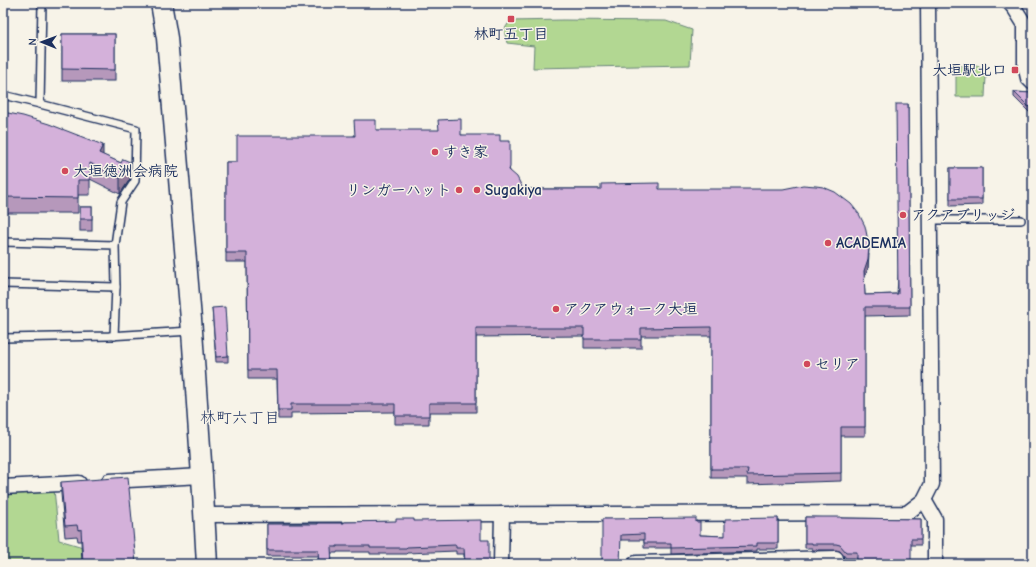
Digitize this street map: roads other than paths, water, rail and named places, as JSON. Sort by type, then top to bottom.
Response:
[{"type":"street","points":[[161,3],[167,38],[192,331],[207,564]]},
{"type":"street","points":[[204,515],[907,513],[924,500],[932,484],[928,3]]},
{"type":"street","points":[[1010,3],[1029,20],[1025,65],[1028,78],[1033,83]]},
{"type":"street","points":[[3,487],[202,476]]},
{"type":"street","points":[[924,500],[935,519],[935,564]]},
{"type":"street","points":[[502,514],[502,564]]},
{"type":"street","points":[[636,564],[836,558],[836,564]]},
{"type":"lane","points":[[40,104],[42,3]]},
{"type":"lane","points":[[3,96],[136,129],[135,181],[121,202],[115,245],[116,287],[114,336]]},
{"type":"lane","points":[[930,220],[1021,220]]},
{"type":"lane","points":[[3,242],[115,245]]},
{"type":"lane","points":[[3,284],[116,287]]},
{"type":"lane","points":[[3,338],[114,336],[192,331]]},
{"type":"place","name":"林町五丁目","points":[[511,19]]},
{"type":"place","name":"大垣駅北口","points":[[1015,70]]},
{"type":"place","name":"すき家","points":[[435,152]]},
{"type":"place","name":"大垣徳洲会病院","points":[[65,171]]},
{"type":"place","name":"リンガーハット","points":[[459,190]]},
{"type":"place","name":"Sugakiya","points":[[477,190]]},
{"type":"place","name":"アクアブリッジ","points":[[903,215]]},
{"type":"place","name":"ACADEMIA","points":[[828,243]]},
{"type":"place","name":"アクアウォーク大垣","points":[[556,309]]},
{"type":"place","name":"セリア","points":[[807,364]]},
{"type":"district","name":"林町六丁目","points":[[240,417]]}]
